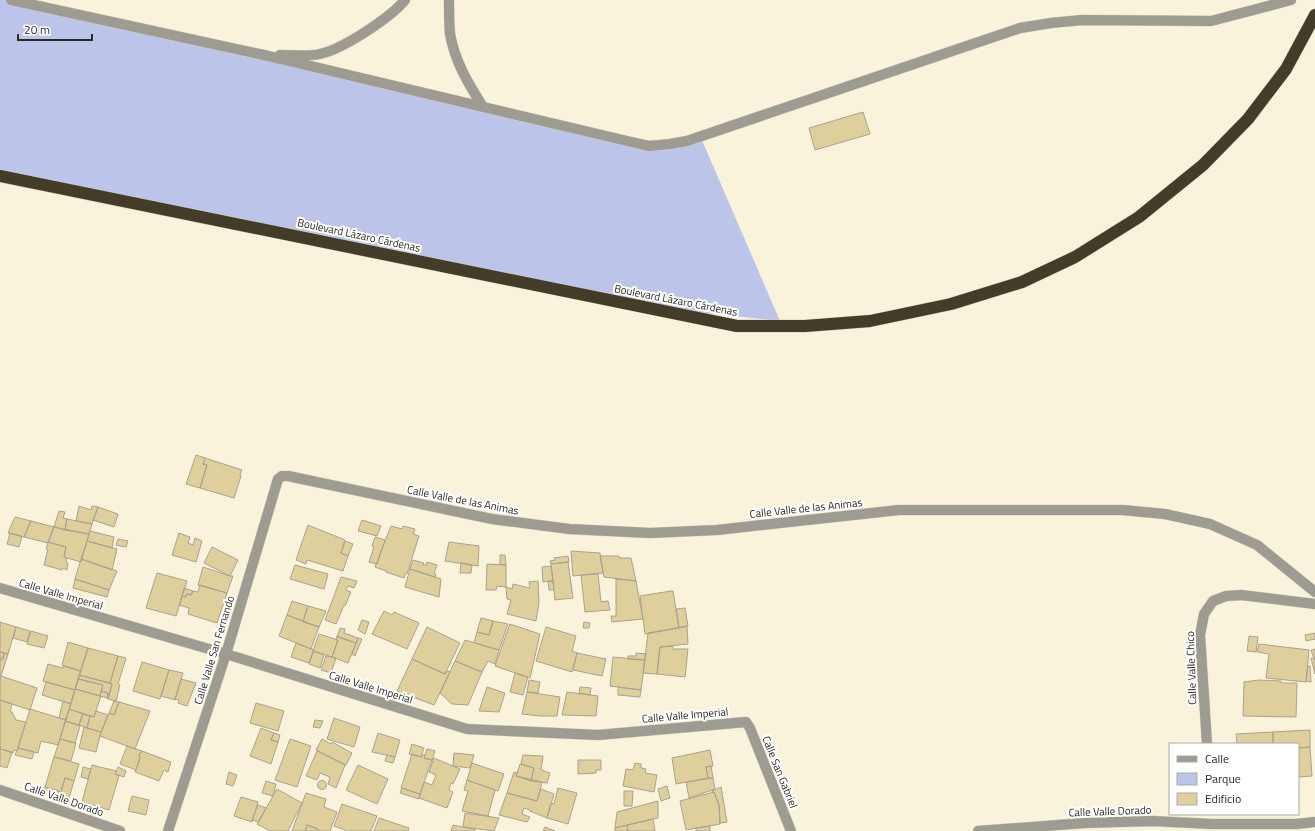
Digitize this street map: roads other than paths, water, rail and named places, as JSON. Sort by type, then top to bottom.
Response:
[{"type":"highway","name":"Boulevard Lázaro Cárdenas","points":[[0,176],[738,326],[805,326],[870,321],[951,304],[1022,282],[1075,257],[1139,217],[1203,164],[1248,119],[1286,69],[1315,15]]},
{"type":"street","points":[[11,0],[264,55],[649,146],[687,141],[1020,28],[1082,20],[1212,21],[1291,0]]},
{"type":"street","points":[[264,55],[320,54],[346,43],[375,25],[405,0]]},
{"type":"street","points":[[449,0],[450,34],[457,60],[466,81],[483,107]]},
{"type":"street","name":"Calle Valle de las Animas","points":[[282,476],[288,476],[492,520],[569,529],[650,533],[717,530],[900,510],[1122,510],[1165,514],[1210,524],[1257,545],[1315,592]]},
{"type":"street","name":"Calle Valle San Fernando","points":[[168,831],[226,654],[278,479],[282,476]]},
{"type":"street","name":"Calle Valle Imperial","points":[[0,588],[226,654],[467,730],[598,735],[746,722]]},
{"type":"street","name":"Calle Valle Chico","points":[[1207,743],[1200,635],[1204,614],[1213,601],[1226,596],[1241,595],[1315,604]]},
{"type":"street","name":"Calle San Gabriel","points":[[746,722],[750,728],[791,831]]},
{"type":"street","name":"Calle Valle Dorado","points":[[0,790],[120,831]]},
{"type":"street","name":"Calle Valle Dorado","points":[[978,831],[1084,823],[1212,819],[1296,824],[1315,822]]}]
